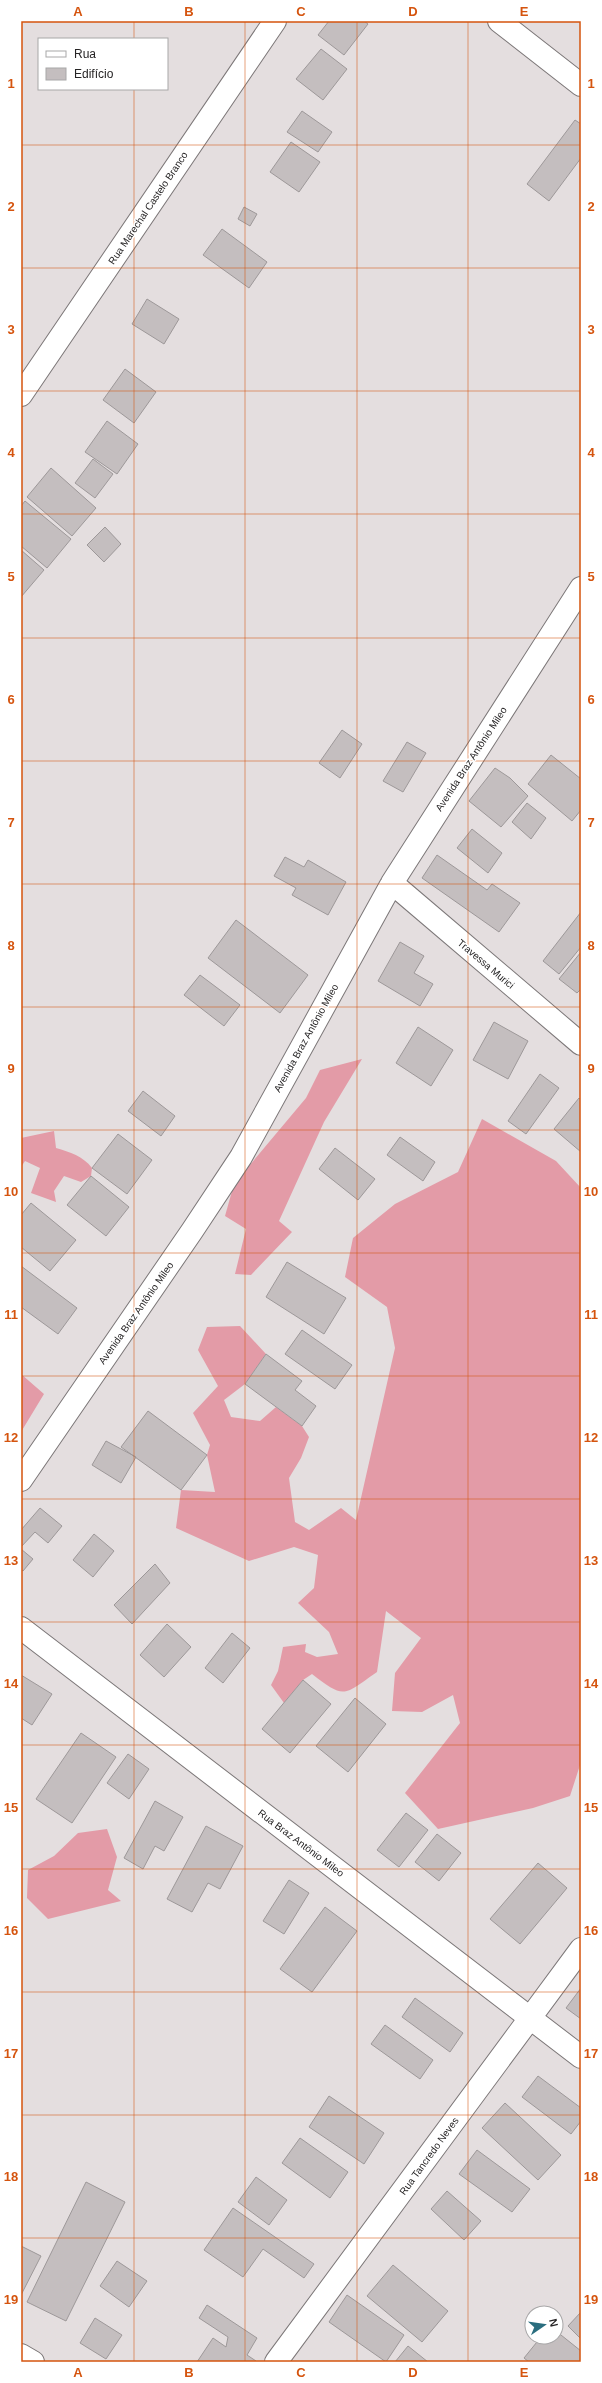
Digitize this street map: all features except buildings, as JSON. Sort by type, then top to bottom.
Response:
[{"type":"street","name":"Rua Marechal Castelo Branco","points":[[21,395],[275,21]]},
{"type":"street","points":[[499,21],[581,85]]},
{"type":"street","name":"Avenida Braz Antônio Mileo","points":[[21,1480],[192,1231],[241,1156],[392,883],[581,588]]},
{"type":"street","name":"Travessa Murici","points":[[392,883],[581,1044]]},
{"type":"street","name":"Rua Braz Antônio Mileo","points":[[21,1628],[581,2057]]},
{"type":"street","name":"Rua Tancredo Neves","points":[[276,2362],[581,1949]]},
{"type":"street","points":[[21,2355],[33,2362]]},
{"type":"shaded area","points":[[362,1059],[324,1122],[279,1221],[292,1232],[251,1275],[235,1274],[246,1229],[225,1216],[234,1184],[306,1098],[320,1070]]},
{"type":"shaded area","points":[[482,1119],[556,1161],[581,1188],[581,1762],[570,1796],[533,1808],[438,1829],[405,1793],[460,1723],[453,1695],[422,1712],[392,1711],[395,1673],[421,1638],[386,1611],[377,1672],[358,1686],[351,1690],[344,1691],[338,1691],[331,1688],[312,1674],[303,1680],[284,1703],[271,1685],[278,1671],[283,1647],[306,1644],[305,1652],[317,1657],[338,1654],[329,1632],[298,1603],[314,1588],[318,1555],[294,1547],[249,1561],[176,1528],[181,1490],[215,1492],[207,1455],[210,1445],[193,1413],[218,1386],[198,1350],[207,1327],[240,1326],[266,1354],[245,1384],[224,1400],[231,1417],[260,1421],[276,1407],[302,1426],[309,1437],[301,1458],[289,1478],[295,1522],[309,1530],[341,1508],[356,1520],[395,1348],[387,1307],[345,1277],[353,1238],[395,1204],[458,1172]]},
{"type":"shaded area","points":[[54,1131],[56,1148],[80,1157],[92,1168],[91,1176],[81,1182],[64,1176],[54,1191],[56,1202],[31,1193],[40,1168],[25,1161],[21,1167],[21,1138]]},
{"type":"shaded area","points":[[21,1374],[44,1394],[21,1432]]},
{"type":"shaded area","points":[[107,1829],[117,1857],[108,1890],[121,1901],[48,1919],[27,1898],[28,1870],[54,1856],[78,1833]]}]
